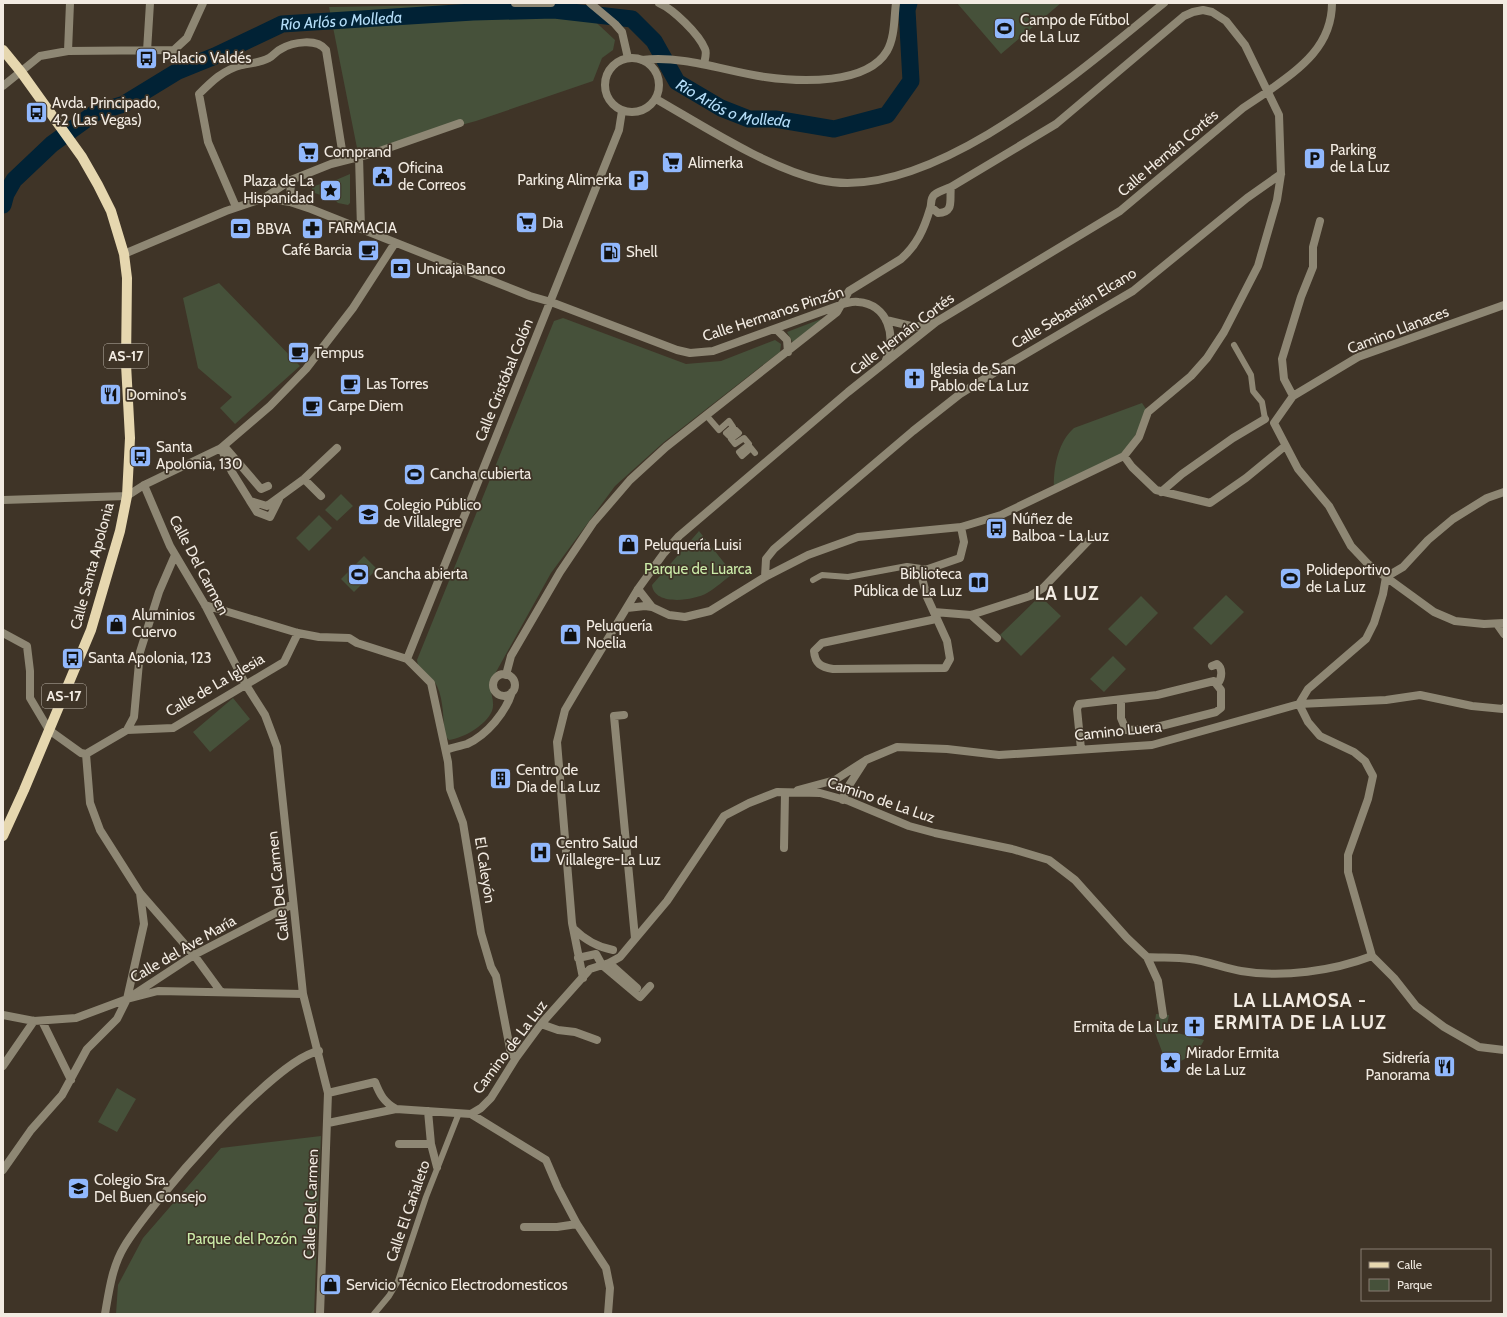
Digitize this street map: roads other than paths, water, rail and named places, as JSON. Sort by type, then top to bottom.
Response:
[{"type":"main road","name":"AS-17","points":[[3,50],[21,72]]},
{"type":"main road","name":"Calle Santa Apolonia","points":[[3,836],[91,630],[120,531],[127,496],[130,438],[126,364],[126,278],[124,254],[111,211],[98,185],[64,131],[21,72]]},
{"type":"street","points":[[68,51],[70,3]]},
{"type":"street","points":[[147,51],[150,3]]},
{"type":"street","points":[[3,86],[40,56],[68,51],[174,50],[188,38],[203,3]]},
{"type":"street","points":[[515,3],[551,3]]},
{"type":"street","points":[[590,3],[615,24],[622,32],[628,58]]},
{"type":"street","points":[[659,3],[666,6],[696,34],[706,50],[704,64]]},
{"type":"street","points":[[642,60],[653,68],[659,81],[659,90],[656,99],[649,107],[636,112],[622,111],[611,103],[605,90],[606,75],[615,64],[628,58],[642,60],[657,58],[676,60],[781,79],[819,79],[850,76],[870,69],[888,50],[893,30],[896,3]]},
{"type":"street","points":[[656,99],[743,148],[792,171],[821,180],[851,184],[879,181],[906,173],[986,136],[1025,111],[1164,3]]},
{"type":"street","name":"Calle Hernán Cortés","points":[[583,978],[578,958],[574,929],[557,742],[565,710],[638,589],[664,553],[679,536],[884,362],[936,322],[1120,211],[1243,108],[1305,64],[1314,54],[1328,29],[1332,13],[1332,3]]},
{"type":"street","points":[[506,674],[511,656],[560,572],[593,523],[630,480],[666,447],[837,312],[843,304],[849,291],[901,259],[908,253],[921,235],[931,207],[931,201],[935,194],[1056,124],[1168,29],[1193,12],[1203,10],[1212,12],[1226,21],[1245,45],[1279,115],[1281,174],[1277,200],[1258,266],[1224,332],[1207,358],[1180,387],[1148,412],[1139,437],[1124,456],[1054,492],[1001,515],[961,527],[858,537],[808,555],[765,577],[710,611],[685,617],[669,615],[652,607],[645,606],[627,608]]},
{"type":"street","points":[[236,207],[208,142],[199,94],[215,77],[228,70],[269,58],[281,49],[291,45],[314,42],[322,44],[326,50],[342,150],[338,162]]},
{"type":"street","name":"Calle Cristóbal Colón","points":[[407,659],[620,130],[622,111]]},
{"type":"street","points":[[124,254],[236,207],[264,198],[291,180],[338,162],[460,123]]},
{"type":"street","points":[[359,156],[361,230]]},
{"type":"street","name":"Calle Sebastián Elcano","points":[[765,577],[766,559],[774,549],[913,431],[960,394],[1133,291],[1247,198],[1281,174]]},
{"type":"street","points":[[290,202],[291,180]]},
{"type":"street","points":[[931,207],[938,213],[944,213],[948,210],[951,205],[951,186]]},
{"type":"street","name":"Calle Hermanos Pinzón","points":[[264,198],[290,202],[530,296],[551,302],[677,350],[690,353],[713,351],[843,304],[858,302],[869,305],[878,310],[886,320],[915,328],[936,322]]},
{"type":"street","points":[[1293,396],[1284,379],[1282,359],[1301,296],[1313,267],[1313,247],[1320,221]]},
{"type":"street","points":[[3,500],[127,496],[144,485],[222,447],[270,406],[306,369],[353,308],[395,243]]},
{"type":"street","name":"Camino Llanaces","points":[[1285,446],[1274,423],[1293,396],[1358,358],[1504,305]]},
{"type":"street","points":[[884,362],[892,344],[891,334],[886,320]]},
{"type":"street","points":[[776,329],[787,340],[788,352]]},
{"type":"street","points":[[1161,492],[1182,474],[1233,438],[1265,419],[1262,402],[1253,391],[1251,376],[1234,345]]},
{"type":"street","points":[[706,415],[719,430],[729,421],[733,427],[726,433],[729,436],[736,430],[739,432],[731,439],[735,444],[744,438],[749,444],[739,452],[742,456],[751,448],[755,453]]},
{"type":"street","points":[[1124,456],[1132,467],[1156,490],[1210,503],[1246,478],[1285,446],[1298,469],[1329,506],[1351,546],[1368,564],[1434,612],[1455,620],[1500,623],[1504,634]]},
{"type":"street","points":[[222,447],[261,489],[268,486]]},
{"type":"street","points":[[222,447],[232,472],[257,512],[270,517],[280,497]]},
{"type":"street","points":[[250,501],[267,506],[304,479],[338,448]]},
{"type":"street","points":[[304,479],[321,496]]},
{"type":"street","name":"Calle Del Carmen","points":[[144,485],[175,555],[205,605],[246,684],[265,715],[277,747],[303,994],[319,1051],[328,1093],[320,1314]]},
{"type":"street","points":[[1504,492],[1487,498],[1453,519],[1428,540],[1403,566],[1386,577],[1383,594],[1374,623],[1366,639],[1308,688],[1299,704],[1308,722],[1320,736],[1354,752],[1365,761],[1372,776],[1368,799],[1348,855],[1348,872],[1372,956],[1394,978],[1416,1006],[1444,1027],[1479,1047],[1504,1050]]},
{"type":"street","points":[[813,580],[822,575],[848,577],[907,566],[928,569],[960,558],[964,542],[961,527]]},
{"type":"street","points":[[928,569],[922,578],[927,597],[935,616],[947,640],[950,659],[945,668],[833,669],[822,667],[815,659],[814,651],[822,643],[935,616],[971,615],[1030,596],[1043,588],[1090,539]]},
{"type":"street","points":[[127,730],[134,717],[140,652],[159,592],[175,555]]},
{"type":"street","points":[[638,589],[652,607]]},
{"type":"street","points":[[205,605],[298,633],[319,637],[349,638],[357,643],[407,659]]},
{"type":"street","points":[[971,615],[997,638]]},
{"type":"street","points":[[3,633],[27,646],[30,671],[30,698],[49,730],[81,753],[86,754],[90,803],[100,830],[140,893],[194,955],[221,992]]},
{"type":"street","name":"Calle de La Iglesia","points":[[86,754],[127,730],[173,728],[284,662],[298,633]]},
{"type":"street","name":"El Caleyón","points":[[407,659],[431,683],[446,750],[450,789],[463,823],[481,933],[491,967],[496,976],[511,1054],[516,1058]]},
{"type":"street","points":[[1212,666],[1217,664],[1221,669],[1220,680],[1218,683]]},
{"type":"street","points":[[446,750],[472,740],[494,722],[509,702],[514,685],[513,680],[506,674]]},
{"type":"street","points":[[506,674],[499,676],[493,684],[496,693],[501,696],[506,696],[512,692]]},
{"type":"street","points":[[1081,749],[1077,709],[1079,704],[1088,702],[1121,701],[1157,695],[1214,681],[1218,683],[1222,690],[1221,708],[1216,712],[1149,729],[1126,730],[1121,718],[1121,701]]},
{"type":"street","name":"Camino Luera","points":[[785,793],[835,780],[866,760],[897,747],[947,749],[999,755],[1152,745],[1299,704],[1386,700],[1420,695],[1472,706],[1504,708]]},
{"type":"street","points":[[500,714],[501,696]]},
{"type":"street","points":[[578,958],[613,950],[632,942],[614,716],[624,715]]},
{"type":"street","points":[[843,800],[846,790],[866,760]]},
{"type":"street","name":"Camino de La Luz","points":[[471,1114],[481,1108],[491,1098],[516,1058],[541,1024],[590,969],[606,964],[620,956],[667,901],[724,816],[749,803],[778,792],[820,793],[843,800],[915,828],[1012,849],[1048,860],[1075,880],[1127,938],[1147,957],[1158,981],[1163,1015]]},
{"type":"street","points":[[784,848],[785,793]]},
{"type":"street","points":[[127,999],[144,924],[140,893]]},
{"type":"street","name":"Calle del Ave María","points":[[3,1170],[31,1130],[62,1095],[87,1049],[117,1019],[127,999],[194,955],[293,904]]},
{"type":"street","points":[[574,929],[588,941],[602,948],[613,950]]},
{"type":"street","points":[[596,954],[640,997],[650,986]]},
{"type":"street","points":[[1147,957],[1190,959],[1241,971],[1281,973],[1329,968],[1350,964],[1372,956]]},
{"type":"street","points":[[606,964],[637,988]]},
{"type":"street","points":[[3,1014],[38,1021],[76,1018],[127,999],[158,991],[303,994]]},
{"type":"street","points":[[3,1066],[38,1021]]},
{"type":"street","points":[[38,1021],[71,1080]]},
{"type":"street","points":[[541,1024],[558,1030],[575,1032],[597,1040]]},
{"type":"street","points":[[105,1314],[110,1284],[123,1248],[146,1216],[204,1149],[268,1082],[300,1058],[310,1053],[319,1051]]},
{"type":"street","points":[[328,1093],[375,1082],[380,1096],[386,1104],[396,1109]]},
{"type":"street","points":[[328,1123],[396,1109],[471,1114],[546,1160],[558,1188],[577,1224],[606,1268],[610,1288],[608,1314]]},
{"type":"street","points":[[428,1111],[431,1144],[437,1167]]},
{"type":"street","name":"Calle El Cañaleto","points":[[374,1314],[389,1296],[398,1281],[437,1167],[459,1113]]},
{"type":"street","points":[[400,1144],[431,1144]]},
{"type":"street","points":[[524,1227],[557,1227],[577,1224]]},
{"type":"waterway","name":"Río Arlós o Molleda","points":[[3,205],[6,194],[14,180],[52,144],[95,113],[124,104],[178,71],[215,56],[282,24],[473,12],[554,10],[632,19],[654,41],[677,82],[721,108],[749,119],[775,119],[834,129],[887,115],[911,81],[907,10],[909,3]]},
{"type":"place","name":"Campo de Fútbol de La Luz","points":[[1005,29]]},
{"type":"place","name":"Palacio Valdés","points":[[147,58]]},
{"type":"place","name":"Avda. Principado, 42 (Las Vegas)","points":[[37,112]]},
{"type":"place","name":"Comprand","points":[[309,152]]},
{"type":"place","name":"Parking de La Luz","points":[[1314,159]]},
{"type":"place","name":"Alimerka","points":[[672,163]]},
{"type":"place","name":"Oficina de Correos","points":[[382,177]]},
{"type":"place","name":"Parking Alimerka","points":[[638,180]]},
{"type":"place","name":"Plaza de La Hispanidad","points":[[330,190]]},
{"type":"place","name":"Dia","points":[[526,223]]},
{"type":"place","name":"FARMACIA","points":[[312,228]]},
{"type":"place","name":"BBVA","points":[[240,229]]},
{"type":"place","name":"Café Barcia","points":[[368,250]]},
{"type":"place","name":"Shell","points":[[610,252]]},
{"type":"place","name":"Unicaja Banco","points":[[400,269]]},
{"type":"place","name":"Tempus","points":[[298,353]]},
{"type":"place","name":"Iglesia de San Pablo de La Luz","points":[[914,378]]},
{"type":"place","name":"Las Torres","points":[[351,384]]},
{"type":"place","name":"Domino's","points":[[111,395]]},
{"type":"place","name":"Carpe Diem","points":[[313,406]]},
{"type":"place","name":"Santa Apolonia, 130","points":[[140,456]]},
{"type":"place","name":"Cancha cubierta","points":[[415,474]]},
{"type":"place","name":"Colegio Público de Villalegre","points":[[368,514]]},
{"type":"place","name":"Núñez de Balboa - La Luz","points":[[997,528]]},
{"type":"place","name":"Peluquería Luisi","points":[[628,545]]},
{"type":"place","name":"Cancha abierta","points":[[359,574]]},
{"type":"place","name":"Polideportivo de La Luz","points":[[1291,579]]},
{"type":"place","name":"Biblioteca Pública de La Luz","points":[[978,583]]},
{"type":"place","name":"Aluminios Cuervo","points":[[117,624]]},
{"type":"place","name":"Peluquería Noelia","points":[[571,635]]},
{"type":"place","name":"Santa Apolonia, 123","points":[[72,658]]},
{"type":"place","name":"Centro de Dia de La Luz","points":[[500,779]]},
{"type":"place","name":"Centro Salud Villalegre-La Luz","points":[[540,852]]},
{"type":"place","name":"Ermita de La Luz","points":[[1194,1027]]},
{"type":"place","name":"Mirador Ermita de La Luz","points":[[1170,1062]]},
{"type":"place","name":"Sidrería Panorama","points":[[1445,1067]]},
{"type":"place","name":"Colegio Sra. Del Buen Consejo","points":[[78,1189]]},
{"type":"place","name":"Servicio Técnico Electrodomesticos","points":[[331,1285]]},
{"type":"district","name":"LA LUZ","points":[[1067,593]]},
{"type":"district","name":"LA LLAMOSA - ERMITA DE LA LUZ","points":[[1300,1011]]},
{"type":"park label","name":"Parque de Luarca","points":[[698,569]]},
{"type":"park label","name":"Parque del Pozón","points":[[242,1239]]}]
